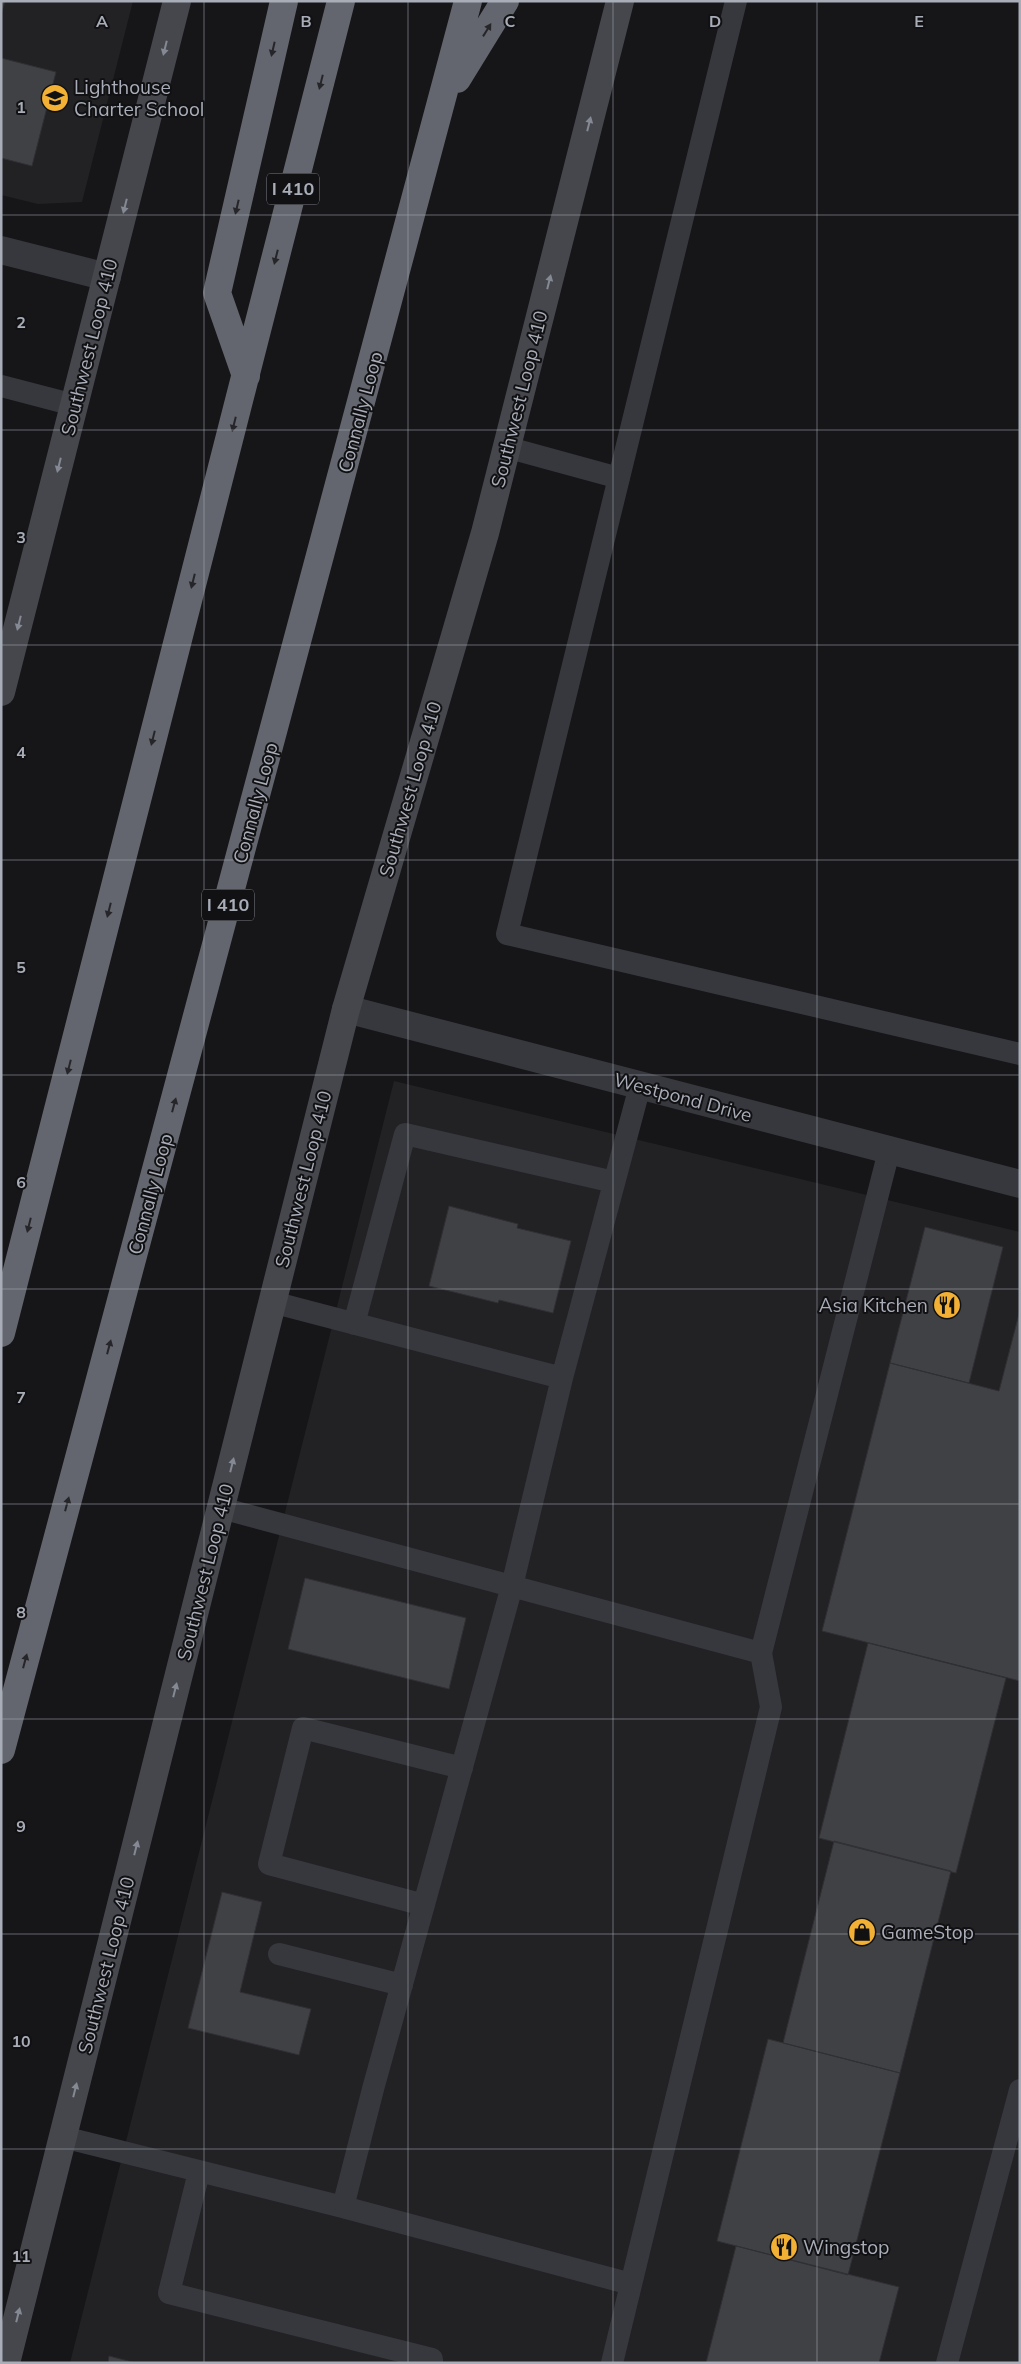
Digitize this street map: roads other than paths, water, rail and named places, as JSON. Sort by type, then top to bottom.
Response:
[{"type":"highway","points":[[246,376],[217,293],[284,1]]},
{"type":"highway","name":"I 410","points":[[1,1333],[341,1]]},
{"type":"highway","name":"Connally Loop","points":[[1,1750],[443,101],[468,1]]},
{"type":"highway","points":[[443,101],[505,1]]},
{"type":"main road","name":"Southwest Loop 410","points":[[1,692],[7,647],[74,405],[177,1]]},
{"type":"main road","name":"Southwest Loop 410","points":[[6,2363],[346,1009],[485,533],[620,1]]},
{"type":"street","points":[[1,250],[107,277]]},
{"type":"street","name":"Westpond Drive","points":[[346,1009],[1020,1184]]},
{"type":"lane","points":[[736,1],[507,934],[1020,1054]]},
{"type":"lane","points":[[1,386],[74,405]]},
{"type":"lane","points":[[506,447],[619,478]]},
{"type":"lane","points":[[343,2207],[512,1586],[562,1378],[640,1086]]},
{"type":"lane","points":[[354,1324],[405,1134],[614,1182]]},
{"type":"lane","points":[[612,2363],[771,1707],[761,1653],[889,1151]]},
{"type":"lane","points":[[272,1302],[562,1378]]},
{"type":"lane","points":[[221,1508],[761,1653]]},
{"type":"lane","points":[[424,1905],[269,1864],[303,1728],[462,1768]]},
{"type":"lane","points":[[279,1954],[402,1985]]},
{"type":"lane","points":[[947,2363],[1020,2090]]},
{"type":"lane","points":[[63,2137],[343,2207],[631,2284]]},
{"type":"lane","points":[[199,2172],[169,2293],[432,2360],[432,2363]]},
{"type":"place","name":"Lighthouse Charter School","points":[[55,98]]},
{"type":"place","name":"Asia Kitchen","points":[[947,1305]]},
{"type":"place","name":"GameStop","points":[[862,1932]]},
{"type":"place","name":"Wingstop","points":[[784,2247]]}]
